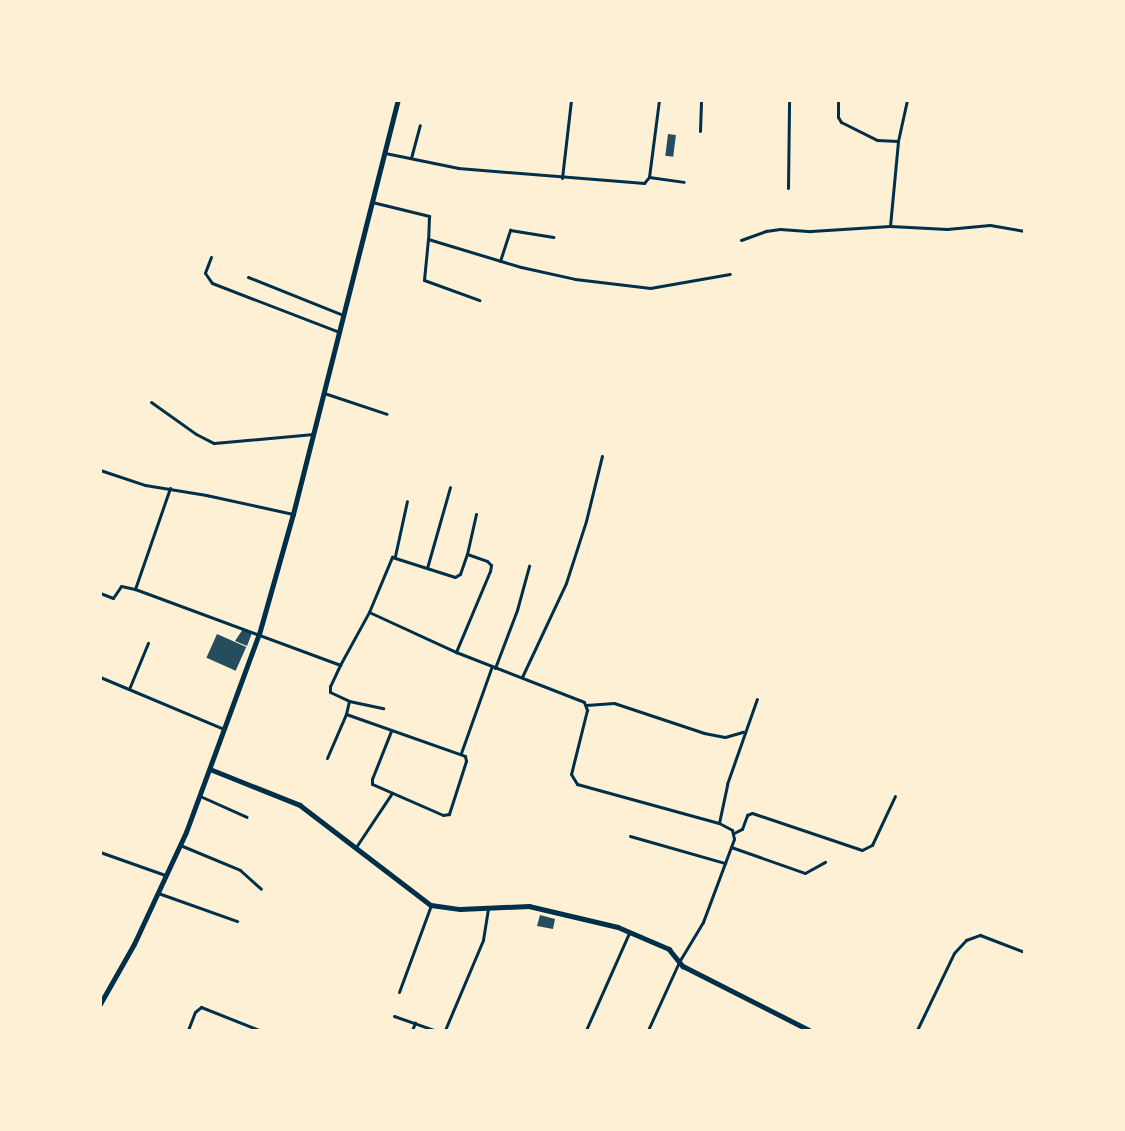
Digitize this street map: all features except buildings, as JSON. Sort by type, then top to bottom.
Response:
[{"type":"highway","points":[[100,1004],[134,944],[180,845],[259,634],[314,434],[398,100]]},
{"type":"street","points":[[562,178],[571,100]]},
{"type":"street","points":[[649,177],[659,100]]},
{"type":"street","points":[[700,100],[700,131]]},
{"type":"street","points":[[788,188],[789,100]]},
{"type":"street","points":[[838,100],[838,117],[841,123],[877,140],[898,141]]},
{"type":"street","points":[[890,226],[898,141],[907,100]]},
{"type":"street","points":[[411,158],[420,126]]},
{"type":"street","points":[[385,153],[458,168],[639,183],[649,177],[684,182]]},
{"type":"street","points":[[372,202],[429,216],[424,280],[479,300]]},
{"type":"street","points":[[741,240],[765,231],[780,229],[811,231],[890,226],[947,229],[990,225],[1024,231]]},
{"type":"street","points":[[500,261],[510,230],[553,237]]},
{"type":"street","points":[[428,239],[500,261],[575,279],[624,286],[667,286],[730,274]]},
{"type":"street","points":[[211,257],[205,273],[212,283],[339,332]]},
{"type":"street","points":[[248,277],[343,315]]},
{"type":"street","points":[[324,393],[387,414]]},
{"type":"street","points":[[151,402],[196,434],[214,443],[314,434]]},
{"type":"street","points":[[522,677],[566,583],[586,521],[602,456]]},
{"type":"street","points":[[100,470],[135,483],[170,488],[293,514]]},
{"type":"street","points":[[427,568],[450,487]]},
{"type":"street","points":[[135,589],[170,488]]},
{"type":"street","points":[[383,708],[349,701],[333,695],[330,690],[340,665],[369,612],[388,563],[395,556],[406,501]]},
{"type":"street","points":[[395,556],[457,577],[467,554],[476,514]]},
{"type":"street","points":[[456,652],[491,565],[467,554]]},
{"type":"street","points":[[460,753],[517,610],[529,566]]},
{"type":"street","points":[[100,593],[113,598],[121,586],[135,589],[340,665]]},
{"type":"street","points":[[369,612],[456,652],[580,699],[586,705],[614,703],[704,733],[725,737],[743,732]]},
{"type":"street","points":[[129,689],[148,643]]},
{"type":"street","points":[[100,677],[224,729]]},
{"type":"street","points":[[719,824],[727,784],[743,732],[757,699]]},
{"type":"street","points":[[327,758],[346,714],[349,701]]},
{"type":"street","points":[[586,705],[571,774],[573,781],[719,824],[734,833]]},
{"type":"street","points":[[346,714],[460,753],[466,761],[448,814],[443,815],[373,786],[371,781],[391,731]]},
{"type":"street","points":[[210,769],[288,798],[431,905],[460,909],[488,906],[548,908],[630,931],[669,949],[680,963],[809,1030]]},
{"type":"street","points":[[356,848],[392,794]]},
{"type":"street","points":[[200,796],[247,816]]},
{"type":"street","points":[[734,833],[742,829],[747,815],[752,813],[862,850],[872,844],[895,796]]},
{"type":"street","points":[[648,1030],[680,963],[703,922],[734,833]]},
{"type":"street","points":[[630,836],[725,863]]},
{"type":"street","points":[[180,845],[240,870],[261,889]]},
{"type":"street","points":[[731,847],[805,873],[825,862]]},
{"type":"street","points":[[100,852],[166,876]]},
{"type":"street","points":[[158,893],[237,921]]},
{"type":"street","points":[[399,992],[431,905]]},
{"type":"street","points":[[445,1030],[483,940],[488,906]]},
{"type":"street","points":[[586,1030],[630,931]]},
{"type":"street","points":[[917,1030],[954,953],[966,940],[980,935],[1024,952]]},
{"type":"street","points":[[188,1030],[195,1012],[201,1007],[259,1030]]},
{"type":"street","points":[[394,1016],[434,1030]]},
{"type":"street","points":[[412,1030],[415,1023]]}]
